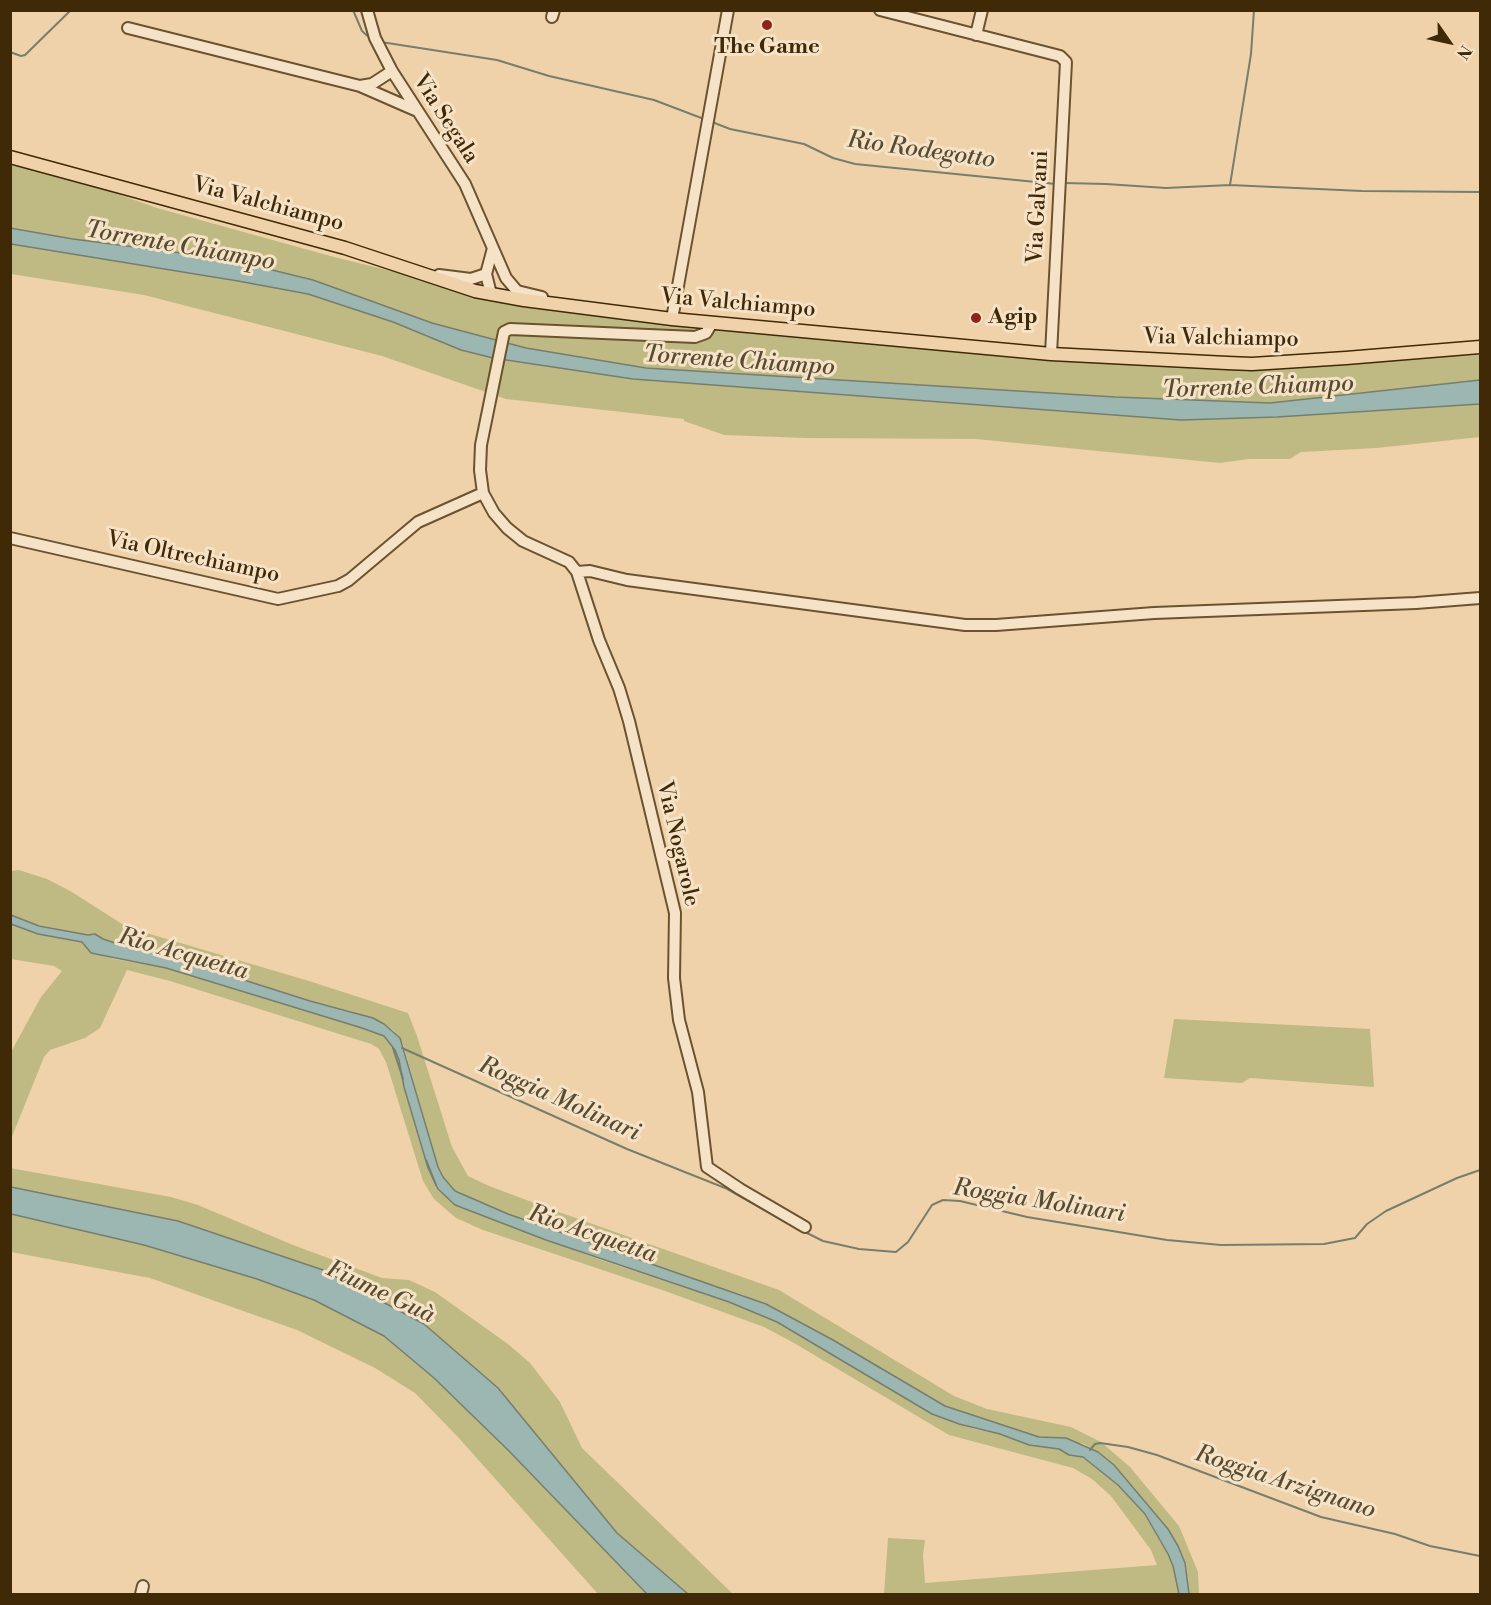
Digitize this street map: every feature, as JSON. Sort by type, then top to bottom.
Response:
[{"type":"main road","name":"Via Valchiampo","points":[[10,157],[345,248],[475,291],[568,306],[712,323],[1051,354],[1252,364],[1480,347]]},
{"type":"street","name":"Via Segala","points":[[367,10],[375,38],[392,71],[465,184],[503,272]]},
{"type":"street","points":[[672,319],[728,10]]},
{"type":"street","points":[[880,10],[976,35],[981,10]]},
{"type":"street","points":[[128,28],[360,86],[416,111]]},
{"type":"street","name":"Via Galvani","points":[[976,35],[1060,56],[1066,62],[1051,354]]},
{"type":"street","points":[[360,86],[372,84],[392,71]]},
{"type":"street","points":[[491,294],[486,274],[493,248]]},
{"type":"street","points":[[416,272],[471,279],[486,274]]},
{"type":"street","points":[[491,294],[503,272],[517,291],[568,306]]},
{"type":"street","points":[[712,323],[706,333],[695,337],[510,329],[504,332],[481,445],[480,470],[483,494],[494,513],[507,528],[523,541],[569,562],[577,572],[590,571],[627,580],[964,625],[996,625],[1154,613],[1416,603],[1480,598]]},
{"type":"street","name":"Via Oltrechiampo","points":[[10,538],[278,599],[338,585],[349,580],[418,522],[483,494]]},
{"type":"street","name":"Via Nogarole","points":[[577,572],[629,721],[675,913],[675,978],[679,1020],[698,1092],[707,1167],[805,1227]]},
{"type":"shaded area","points":[[10,162],[87,183],[157,208],[334,257],[514,301],[1168,364],[1480,355],[1480,380],[1270,403],[1115,397],[646,368],[526,348],[432,323],[313,280],[227,259],[73,239],[11,228]]},
{"type":"shaded area","points":[[10,244],[308,294],[393,322],[461,350],[493,358],[633,379],[1181,420],[1277,417],[1480,404],[1480,437],[1377,448],[1301,452],[1290,459],[1249,459],[1220,463],[976,439],[724,435],[684,421],[684,419],[506,399],[382,356],[144,295],[11,274]]},
{"type":"shaded area","points":[[19,870],[47,879],[72,892],[133,931],[309,981],[408,1013],[452,1147],[468,1176],[556,1211],[779,1290],[954,1396],[987,1409],[1071,1427],[1101,1442],[1130,1467],[1179,1526],[1198,1572],[1199,1594],[1189,1594],[1185,1563],[1168,1529],[1114,1465],[1098,1452],[1084,1444],[1039,1437],[945,1406],[833,1340],[743,1295],[688,1278],[508,1214],[455,1191],[438,1167],[404,1047],[393,1030],[351,1011],[310,1001],[159,953],[121,945],[95,934],[88,935],[28,923],[11,915],[11,871]]},
{"type":"shaded area","points":[[11,924],[38,934],[82,942],[114,959],[166,968],[384,1036],[395,1050],[399,1060],[420,1143],[438,1189],[473,1212],[598,1259],[729,1302],[777,1322],[932,1414],[1029,1445],[1059,1449],[1069,1455],[1083,1457],[1118,1485],[1145,1514],[1168,1554],[1179,1594],[884,1594],[888,1538],[925,1540],[923,1555],[925,1583],[1157,1565],[1151,1550],[1111,1496],[1092,1479],[1073,1468],[949,1435],[764,1327],[483,1230],[456,1218],[434,1199],[423,1181],[386,1062],[379,1049],[371,1044],[170,981],[127,970],[100,1028],[85,1038],[50,1050],[44,1057],[11,1139],[11,1052],[41,997],[62,971],[54,966],[11,959]]},
{"type":"shaded area","points":[[1174,1019],[1370,1029],[1374,1087],[1250,1078],[1242,1083],[1164,1078]]},
{"type":"shaded area","points":[[10,1168],[171,1197],[198,1205],[293,1245],[382,1278],[409,1280],[435,1292],[508,1344],[530,1363],[560,1402],[582,1448],[733,1594],[688,1594],[679,1587],[617,1533],[498,1388],[323,1270],[178,1221],[11,1187]]},
{"type":"shaded area","points":[[10,1214],[144,1245],[258,1279],[314,1300],[384,1336],[434,1378],[509,1451],[647,1594],[598,1594],[457,1436],[415,1393],[375,1368],[297,1330],[150,1278],[11,1252]]},
{"type":"water","points":[[10,228],[73,239],[227,259],[313,280],[432,323],[526,348],[646,368],[1115,397],[1270,403],[1480,380],[1480,404],[1277,417],[1181,420],[633,379],[493,358],[461,350],[393,322],[308,294],[11,244]]},
{"type":"water","points":[[11,915],[39,926],[88,935],[95,934],[121,945],[159,953],[310,1001],[373,1018],[384,1024],[400,1038],[438,1167],[455,1191],[508,1214],[766,1304],[833,1340],[945,1406],[1039,1437],[1066,1438],[1098,1452],[1114,1465],[1168,1529],[1185,1563],[1189,1594],[1179,1594],[1168,1554],[1145,1514],[1118,1485],[1083,1457],[1069,1455],[1059,1449],[1029,1445],[932,1414],[777,1322],[729,1302],[546,1240],[455,1205],[438,1189],[428,1168],[404,1087],[399,1060],[395,1050],[384,1036],[166,968],[91,953],[82,942],[38,934],[11,924]]},
{"type":"water","points":[[11,1187],[178,1221],[323,1270],[424,1324],[498,1388],[617,1533],[688,1594],[647,1594],[509,1451],[434,1378],[384,1336],[314,1300],[257,1279],[144,1245],[11,1214]]},
{"type":"waterway","name":"Rio Rodegotto","points":[[10,52],[25,55],[71,10]]},
{"type":"waterway","name":"Rio Rodegotto","points":[[353,10],[362,31],[372,40]]},
{"type":"waterway","points":[[1230,185],[1251,54],[1254,10]]},
{"type":"waterway","name":"Rio Rodegotto","points":[[381,42],[497,60],[549,76],[654,100],[704,119]]},
{"type":"waterway","name":"Rio Rodegotto","points":[[712,122],[730,129],[804,144],[833,158],[855,164],[1056,184]]},
{"type":"waterway","name":"Rio Rodegotto","points":[[1064,183],[1166,188],[1230,185],[1362,191],[1480,192]]},
{"type":"waterway","name":"Rio Acquetta","points":[[393,1048],[403,1079]]},
{"type":"waterway","name":"Roggia Molinari","points":[[402,1048],[627,1149],[725,1188],[798,1229]]},
{"type":"waterway","name":"Rio Acquetta","points":[[426,1160],[436,1185]]},
{"type":"waterway","name":"Roggia Molinari","points":[[803,1231],[823,1241],[859,1249],[896,1252],[908,1242],[932,1205],[943,1200],[960,1201],[1027,1217],[1167,1240],[1221,1245],[1324,1244],[1355,1238],[1367,1224],[1386,1211],[1457,1178],[1480,1170]]},
{"type":"waterway","name":"Roggia Arzignano","points":[[1090,1450],[1095,1444],[1100,1443],[1128,1447],[1157,1455],[1321,1517],[1395,1534],[1430,1546],[1480,1556]]},
{"type":"place","name":"The Game","points":[[767,25]]},
{"type":"place","name":"Agip","points":[[976,318]]},
{"type":"water label","name":"Torrente Chiampo","points":[[180,247]]},
{"type":"water label","name":"Torrente Chiampo","points":[[739,362]]},
{"type":"water label","name":"Torrente Chiampo","points":[[1258,388]]},
{"type":"water label","name":"Fiume Guà","points":[[380,1293]]}]
